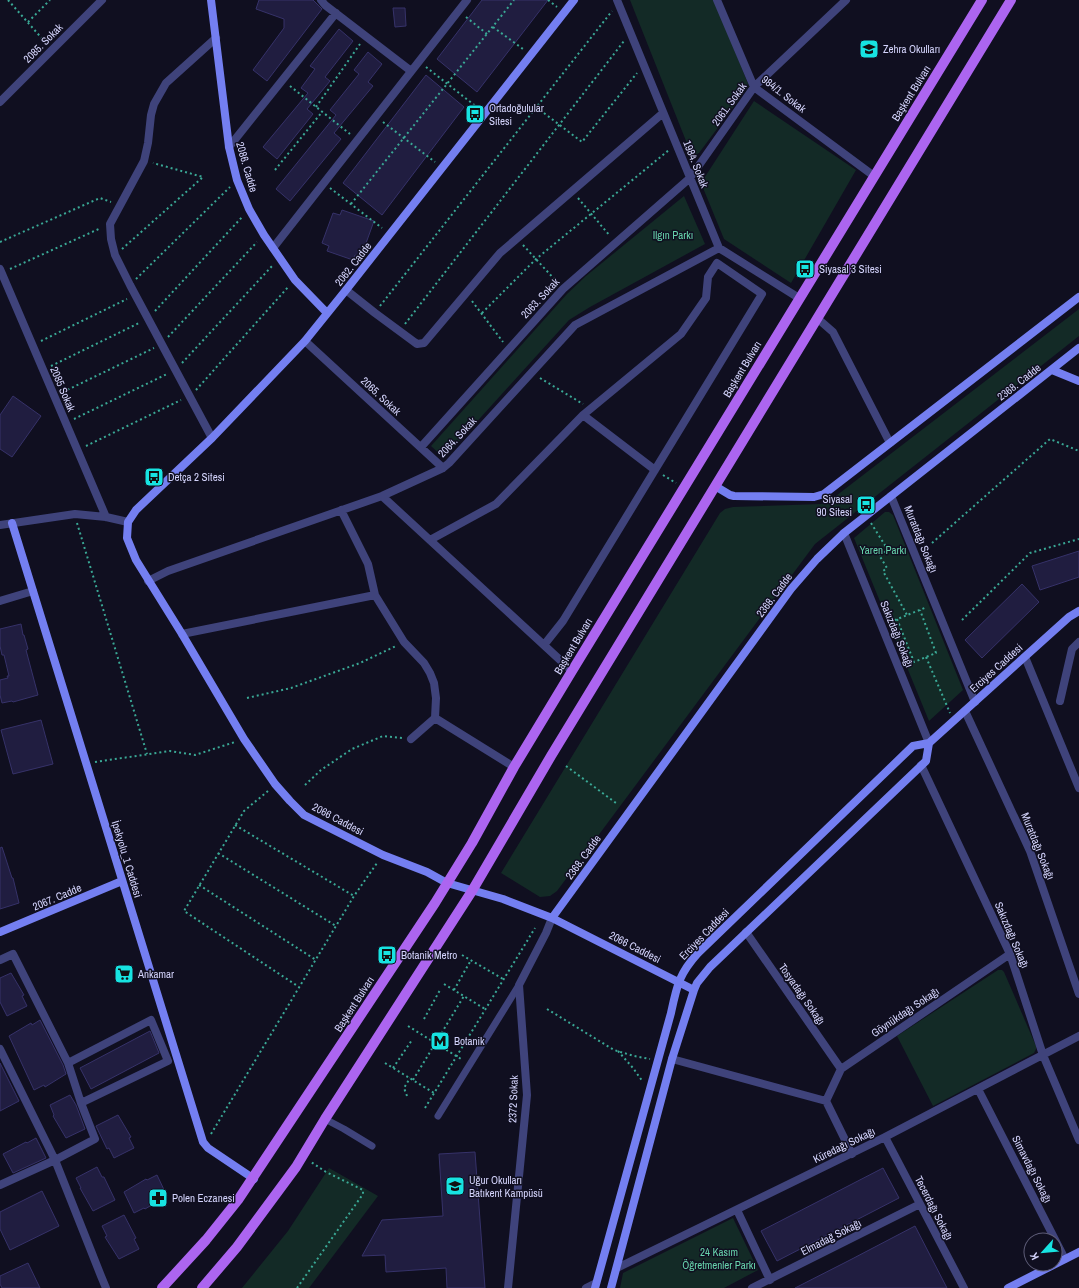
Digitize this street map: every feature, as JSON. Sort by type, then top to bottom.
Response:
[{"type":"main road","name":"Başkent Bulvarı","points":[[162,1288],[206,1240],[254,1178],[447,883],[472,843],[514,767],[981,0]]},
{"type":"main road","points":[[202,1288],[237,1247],[273,1200],[303,1157],[325,1119],[472,891],[551,756],[1011,0]]},
{"type":"street","name":"2085. Sokak","points":[[0,102],[102,0]]},
{"type":"street","name":"2086. Cadde","points":[[211,0],[229,147],[237,180],[249,209],[272,248],[280,257],[295,280],[327,313]]},
{"type":"street","points":[[321,0],[411,71]]},
{"type":"street","points":[[272,248],[467,0]]},
{"type":"street","name":"2062. Cadde","points":[[128,522],[136,510],[212,438],[305,341],[574,0]]},
{"type":"street","name":"984/1. Sokak","points":[[717,0],[754,87],[874,176]]},
{"type":"street","name":"2061. Sokak","points":[[690,178],[754,87],[846,0]]},
{"type":"street","name":"1984. Sokak","points":[[617,1],[718,248]]},
{"type":"street","points":[[229,147],[336,13]]},
{"type":"street","points":[[212,438],[115,255],[111,239],[110,224],[144,161],[148,144],[151,116],[154,104],[160,92],[166,83],[216,38]]},
{"type":"street","points":[[346,290],[374,313],[417,344],[424,343],[500,253],[664,114]]},
{"type":"street","name":"2063. Sokak","points":[[421,447],[563,289],[690,178]]},
{"type":"street","points":[[718,248],[799,298]]},
{"type":"street","name":"2064. Sokak","points":[[148,581],[168,571],[382,496],[443,468],[579,322],[718,248]]},
{"type":"street","points":[[430,540],[496,504],[583,415],[681,334],[706,298],[708,277],[716,263],[762,294],[563,621],[544,645]]},
{"type":"street","name":"2085 Sokak","points":[[1,271],[106,517]]},
{"type":"street","points":[[715,486],[734,496],[819,496],[1079,297]]},
{"type":"street","points":[[817,318],[835,335],[890,443]]},
{"type":"street","name":"2065. Sokak","points":[[305,341],[443,468]]},
{"type":"street","name":"2368. Cadde","points":[[552,918],[791,589],[817,559],[844,533],[1079,348]]},
{"type":"street","points":[[1052,370],[1079,381]]},
{"type":"street","points":[[583,415],[655,470]]},
{"type":"street","points":[[382,496],[572,672]]},
{"type":"street","name":"Muratdağı Sokağı","points":[[891,496],[975,702]]},
{"type":"street","points":[[341,510],[368,564],[375,595],[404,642],[424,663],[434,683],[436,698],[435,718],[411,739]]},
{"type":"street","points":[[0,525],[75,514],[106,517],[128,522]]},
{"type":"street","name":"2066 Caddesi","points":[[128,522],[127,538],[132,552],[148,581],[182,634],[244,740],[275,784],[304,815],[383,855],[427,872],[447,883],[503,899],[552,918],[694,990]]},
{"type":"street","name":"İpekyolu_1 Caddesi","points":[[12,523],[204,1145]]},
{"type":"street","name":"Sakızdağı Sokağı","points":[[844,533],[929,743]]},
{"type":"street","points":[[0,601],[33,591]]},
{"type":"street","points":[[182,634],[375,595]]},
{"type":"street","name":"Erciyes Caddesi","points":[[595,1285],[678,982],[688,964],[907,751],[913,746],[929,743],[1069,617],[1079,611]]},
{"type":"street","points":[[1060,701],[1072,649],[1079,642]]},
{"type":"street","points":[[1025,657],[1079,788]]},
{"type":"street","name":"Muratdağı Sokağı","points":[[965,711],[1030,851],[1079,994]]},
{"type":"street","points":[[435,718],[514,767]]},
{"type":"street","points":[[611,1288],[672,1059],[697,983],[710,967],[746,932],[926,761],[929,743]]},
{"type":"street","name":"Sakızdağı Sokağı","points":[[922,765],[1010,954],[1043,1055],[1079,1140]]},
{"type":"street","name":"2067. Cadde","points":[[0,932],[122,881]]},
{"type":"street","points":[[520,985],[552,918]]},
{"type":"street","name":"Tosyadağı Sokağı","points":[[746,932],[841,1069]]},
{"type":"street","points":[[0,960],[13,954],[68,1063],[95,1139],[55,1160],[0,1185]]},
{"type":"street","name":"Göynükdağı Sokağı","points":[[841,1069],[1010,954]]},
{"type":"street","name":"2372 Sokak","points":[[508,1288],[527,1095],[520,985]]},
{"type":"street","points":[[68,1063],[151,1020],[168,1061],[81,1103]]},
{"type":"street","name":"Küredağı Sokağı","points":[[616,1268],[852,1154],[1079,1036]]},
{"type":"street","points":[[0,1049],[55,1160],[106,1288]]},
{"type":"street","points":[[672,1059],[826,1101],[852,1154]]},
{"type":"street","points":[[826,1101],[841,1069]]},
{"type":"street","name":"Simavdağı Sokağı","points":[[978,1089],[1065,1259]]},
{"type":"street","name":"Tecerdağı Sokağı","points":[[885,1137],[964,1288]]},
{"type":"street","points":[[204,1145],[254,1178]]},
{"type":"street","name":"Elmadağ Sokağı","points":[[752,1288],[920,1204]]},
{"type":"street","points":[[737,1210],[770,1280]]},
{"type":"street","points":[[1008,1288],[1079,1252]]},
{"type":"street","points":[[586,1288],[595,1285]]},
{"type":"lane","points":[[438,1116],[520,985]]},
{"type":"lane","points":[[325,1119],[372,1146]]},
{"type":"path","points":[[9,0],[52,50]]},
{"type":"path","points":[[28,22],[50,0]]},
{"type":"path","points":[[351,204],[514,0]]},
{"type":"path","points":[[374,313],[536,107],[617,1]]},
{"type":"path","points":[[458,11],[487,34]]},
{"type":"path","points":[[493,27],[530,55]]},
{"type":"path","points":[[399,331],[630,33]]},
{"type":"path","points":[[316,107],[366,36]]},
{"type":"path","points":[[419,61],[484,113]]},
{"type":"path","points":[[536,107],[582,142],[644,65]]},
{"type":"path","points":[[283,80],[357,140]]},
{"type":"path","points":[[274,170],[322,112]]},
{"type":"path","points":[[376,116],[442,168]]},
{"type":"path","points":[[482,313],[536,259],[676,144]]},
{"type":"path","points":[[115,255],[203,177],[144,161]]},
{"type":"path","points":[[130,285],[237,180]]},
{"type":"path","points":[[324,183],[389,234]]},
{"type":"path","points":[[572,191],[616,243]]},
{"type":"path","points":[[0,242],[100,198],[120,204]]},
{"type":"path","points":[[43,370],[148,319],[249,209]]},
{"type":"path","points":[[1,271],[110,224]]},
{"type":"path","points":[[54,396],[162,344],[264,235]]},
{"type":"path","points":[[517,238],[563,289]]},
{"type":"path","points":[[66,424],[176,370],[280,257]]},
{"type":"path","points":[[78,450],[190,396],[295,280]]},
{"type":"path","points":[[466,293],[508,350]]},
{"type":"path","points":[[33,345],[135,295]]},
{"type":"path","points":[[532,372],[591,408]]},
{"type":"path","points":[[932,543],[1050,439],[1079,450]]},
{"type":"path","points":[[655,470],[684,488]]},
{"type":"path","points":[[75,514],[147,754]]},
{"type":"path","points":[[866,516],[888,550],[879,555],[887,568],[882,571],[907,615]]},
{"type":"path","points":[[962,620],[1030,553],[1079,539]]},
{"type":"path","points":[[882,626],[935,604]]},
{"type":"path","points":[[897,619],[914,662],[936,653],[920,610]]},
{"type":"path","points":[[247,698],[291,688],[354,665],[404,642]]},
{"type":"path","points":[[926,657],[953,722]]},
{"type":"path","points":[[305,785],[321,770],[352,749],[383,736],[411,739]]},
{"type":"path","points":[[86,763],[170,750],[196,755],[244,740]]},
{"type":"path","points":[[566,766],[616,803]]},
{"type":"path","points":[[275,784],[244,811],[184,911],[299,987]]},
{"type":"path","points":[[235,825],[354,896]]},
{"type":"path","points":[[218,853],[336,926]]},
{"type":"path","points":[[204,1145],[354,896],[383,855]]},
{"type":"path","points":[[199,885],[316,960]]},
{"type":"path","points":[[425,1108],[535,928]]},
{"type":"path","points":[[462,955],[504,979]]},
{"type":"path","points":[[454,990],[471,960]]},
{"type":"path","points":[[444,984],[485,1010]]},
{"type":"path","points":[[424,1019],[440,990]]},
{"type":"path","points":[[413,1080],[464,996]]},
{"type":"path","points":[[547,1009],[618,1051],[634,1056],[653,1059]]},
{"type":"path","points":[[408,1026],[457,1057],[461,1058]]},
{"type":"path","points":[[393,1068],[412,1040]]},
{"type":"path","points":[[618,1051],[646,1086]]},
{"type":"path","points":[[385,1063],[434,1093]]},
{"type":"path","points":[[407,1096],[404,1088],[410,1078]]},
{"type":"path","points":[[297,1288],[363,1194],[362,1190],[326,1172],[303,1157]]},
{"type":"green space","points":[[630,0],[714,0],[749,86],[699,153],[692,156]]},
{"type":"green space","points":[[754,101],[856,170],[791,283],[724,239],[701,183]]},
{"type":"green space","name":"Ilgın Parkı","points":[[684,196],[705,244],[569,320],[444,458],[431,446],[567,294],[586,276]]},
{"type":"green space","points":[[1079,309],[1079,336],[815,544],[557,891],[550,896],[540,897],[501,873],[720,513],[725,509],[733,507],[821,504],[828,502]]},
{"type":"green space","name":"Yaren Parkı","points":[[885,512],[889,512],[893,515],[963,690],[929,721],[854,538]]},
{"type":"green space","points":[[998,970],[1002,970],[1004,972],[1036,1049],[1034,1053],[933,1106],[897,1036]]},
{"type":"green space","points":[[329,1168],[378,1196],[309,1288],[242,1288],[288,1231]]},
{"type":"green space","name":"24 Kasım Öğretmenler Parkı","points":[[733,1218],[758,1270],[724,1288],[620,1288],[623,1273]]},
{"type":"building","points":[[259,0],[313,0],[322,9],[267,81],[253,70],[284,28],[284,19],[256,9]]},
{"type":"building","points":[[482,0],[548,0],[477,92],[437,59]]},
{"type":"building","points":[[393,8],[405,8],[406,26],[395,27]]},
{"type":"building","points":[[339,29],[353,41],[325,77],[330,81],[307,109],[313,114],[277,159],[263,147],[308,93],[301,88],[315,69],[310,66]]},
{"type":"building","points":[[368,52],[382,64],[368,82],[373,86],[334,133],[341,139],[290,201],[276,189],[336,115],[330,110],[359,74],[354,70]]},
{"type":"building","points":[[426,75],[464,107],[382,215],[343,183]]},
{"type":"building","points":[[342,210],[374,221],[361,257],[355,255],[353,260],[327,251],[329,246],[322,243],[333,213],[340,215]]},
{"type":"building","points":[[13,396],[41,416],[12,457],[0,449],[0,415]]},
{"type":"building","points":[[1079,551],[1079,577],[1040,590],[1032,566]]},
{"type":"building","points":[[1022,584],[1039,602],[982,658],[965,640]]},
{"type":"building","points":[[21,624],[38,695],[13,702],[2,703],[0,695],[0,680],[8,678],[7,676],[9,676],[4,655],[2,655],[0,646],[0,629]]},
{"type":"building","points":[[41,720],[53,764],[13,774],[1,730]]},
{"type":"building","points":[[2,847],[13,878],[19,903],[0,909],[0,848]]},
{"type":"building","points":[[11,973],[24,995],[22,996],[27,1006],[7,1016],[0,1002],[0,978]]},
{"type":"building","points":[[40,1020],[63,1065],[66,1074],[45,1087],[44,1085],[34,1090],[9,1036],[31,1023],[32,1025]]},
{"type":"building","points":[[150,1031],[159,1053],[91,1089],[80,1068]]},
{"type":"building","points":[[0,1063],[19,1101],[0,1111]]},
{"type":"building","points":[[70,1095],[76,1105],[85,1129],[66,1138],[53,1116],[54,1115],[50,1105]]},
{"type":"building","points":[[118,1115],[131,1137],[129,1138],[134,1148],[114,1158],[109,1148],[107,1149],[96,1126]]},
{"type":"building","points":[[36,1138],[46,1158],[13,1173],[3,1154]]},
{"type":"building","points":[[475,1152],[485,1288],[447,1288],[446,1268],[386,1272],[385,1255],[362,1256],[382,1220],[443,1216],[439,1154]]},
{"type":"building","points":[[97,1167],[102,1177],[104,1177],[115,1200],[93,1211],[76,1178]]},
{"type":"building","points":[[883,1168],[899,1198],[777,1261],[761,1231]]},
{"type":"building","points":[[157,1175],[167,1196],[145,1209],[144,1208],[134,1213],[124,1192],[146,1179],[147,1180]]},
{"type":"building","points":[[42,1191],[59,1226],[10,1250],[0,1229],[0,1212]]},
{"type":"building","points":[[124,1215],[136,1238],[134,1239],[139,1249],[119,1259],[105,1237],[107,1236],[102,1226]]},
{"type":"building","points":[[915,1226],[947,1288],[795,1288],[850,1260]]},
{"type":"building","points":[[28,1263],[40,1288],[2,1288],[0,1284],[0,1276]]},
{"type":"place","name":"Zehra Okulları","points":[[869,49]]},
{"type":"place","name":"Ortadoğulular Sitesi","points":[[475,114]]},
{"type":"place","name":"Siyasal 3 Sitesi","points":[[805,269]]},
{"type":"place","name":"Detça 2 Sitesi","points":[[154,477]]},
{"type":"place","name":"Siyasal 90 Sitesi","points":[[866,505]]},
{"type":"place","name":"Botanik Metro","points":[[387,955]]},
{"type":"place","name":"Ankamar","points":[[124,974]]},
{"type":"place","name":"Botanik","points":[[440,1041]]},
{"type":"place","name":"Uğur Okulları Batıkent Kampüsü","points":[[455,1186]]},
{"type":"place","name":"Polen Eczanesi","points":[[158,1198]]}]
